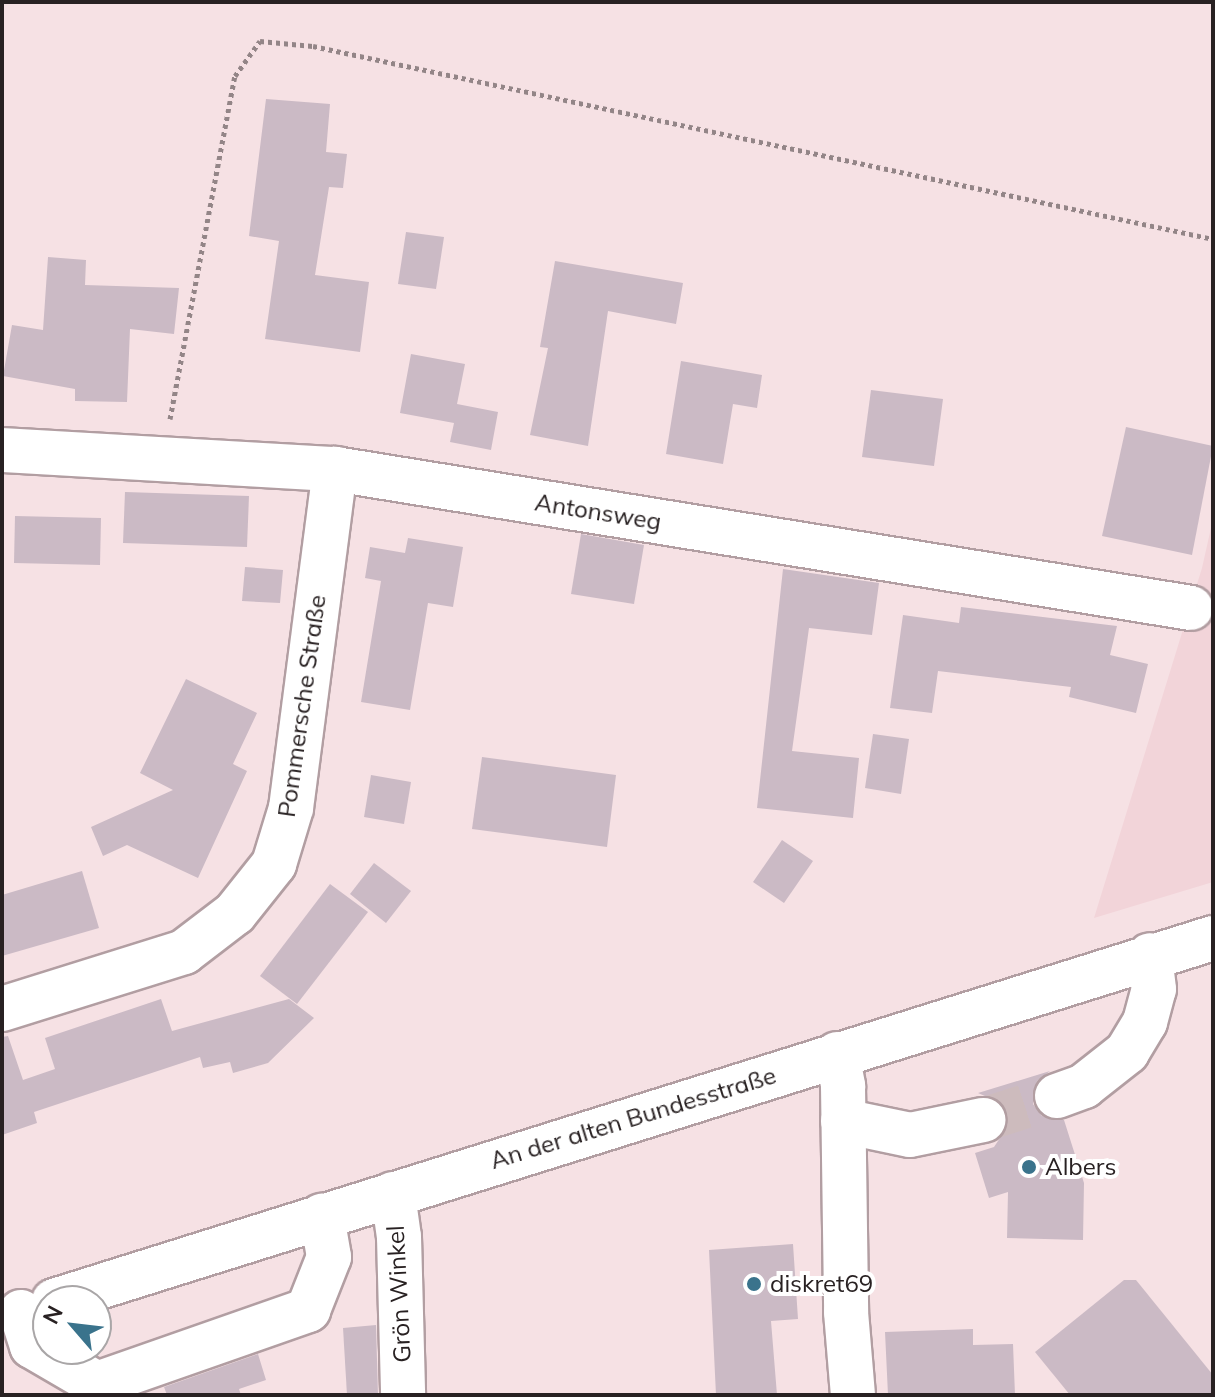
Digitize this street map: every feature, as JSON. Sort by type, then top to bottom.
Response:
[{"type":"street","name":"Antonsweg","points":[[2,450],[164,455],[335,469],[1191,608]]},
{"type":"street","name":"Pommersche Straße","points":[[2,1009],[184,952],[235,913],[274,864],[291,808],[335,469]]},
{"type":"street","name":"An der alten Bundesstraße","points":[[31,1308],[1150,955],[1213,938]]},
{"type":"street","points":[[1057,1096],[1084,1086],[1127,1052],[1145,1022],[1154,989],[1150,955]]},
{"type":"street","points":[[837,1054],[843,1121],[846,1312],[853,1395]]},
{"type":"street","points":[[843,1121],[910,1135],[983,1120]]},
{"type":"street","name":"Grön Winkel","points":[[393,1194],[399,1237],[403,1395]]},
{"type":"street","points":[[31,1308],[32,1346],[97,1384],[308,1310],[329,1257],[322,1216]]},
{"type":"path","points":[[164,455],[235,76],[260,41],[313,46],[1213,239]]},
{"type":"shaded area","points":[[1213,519],[1213,882],[1094,918],[1202,568]]},
{"type":"building","points":[[266,99],[330,104],[326,152],[347,154],[343,188],[329,187],[315,275],[369,282],[360,352],[265,339],[279,241],[249,236]]},
{"type":"building","points":[[406,232],[444,237],[436,289],[398,284]]},
{"type":"building","points":[[48,257],[86,260],[85,285],[179,288],[174,334],[130,329],[127,402],[75,401],[75,389],[3,376],[12,325],[43,330]]},
{"type":"building","points":[[555,261],[683,283],[676,324],[608,311],[588,446],[530,435],[548,348],[540,347]]},
{"type":"building","points":[[411,354],[465,364],[457,404],[498,412],[491,450],[450,442],[454,423],[400,413]]},
{"type":"building","points":[[681,361],[762,375],[757,408],[733,404],[723,464],[666,454]]},
{"type":"building","points":[[871,390],[943,399],[934,466],[862,457]]},
{"type":"building","points":[[1126,427],[1213,446],[1192,555],[1102,536]]},
{"type":"building","points":[[125,492],[249,496],[247,547],[123,543]]},
{"type":"building","points":[[15,516],[101,518],[100,565],[14,563]]},
{"type":"building","points":[[581,534],[644,545],[634,604],[571,594]]},
{"type":"building","points":[[408,538],[463,547],[453,607],[428,603],[410,710],[361,702],[381,581],[365,578],[370,547],[405,553]]},
{"type":"building","points":[[245,567],[283,570],[280,603],[242,601]]},
{"type":"building","points":[[783,569],[879,583],[872,635],[809,628],[792,751],[859,758],[853,818],[757,808]]},
{"type":"building","points":[[961,607],[1117,626],[1110,655],[1148,664],[1136,713],[1069,697],[1071,687],[938,671],[932,713],[890,708],[903,615],[959,623]]},
{"type":"building","points":[[186,679],[257,713],[233,764],[247,771],[198,878],[127,845],[103,856],[91,827],[173,790],[140,773]]},
{"type":"building","points":[[873,734],[909,739],[901,794],[865,788]]},
{"type":"building","points":[[482,757],[616,775],[607,847],[472,829]]},
{"type":"building","points":[[371,775],[411,782],[404,824],[364,817]]},
{"type":"building","points":[[782,840],[813,861],[784,903],[753,882]]},
{"type":"building","points":[[374,863],[411,891],[386,923],[350,894]]},
{"type":"building","points":[[82,871],[99,928],[2,956],[2,895]]},
{"type":"building","points":[[330,884],[368,912],[297,1004],[260,976]]},
{"type":"building","points":[[161,999],[172,1031],[289,999],[314,1018],[268,1063],[233,1073],[230,1062],[203,1068],[200,1057],[34,1112],[37,1123],[2,1135],[2,1037],[8,1036],[23,1080],[55,1069],[45,1038]]},
{"type":"building","points":[[1050,1071],[1037,1081],[1033,1104],[1042,1116],[1064,1120],[1084,1183],[1083,1240],[1007,1238],[1008,1192],[989,1198],[975,1153],[994,1147],[1006,1129],[1007,1114],[1001,1103],[978,1093]]},
{"type":"building","points":[[793,1244],[798,1319],[771,1321],[777,1395],[716,1395],[709,1250]]},
{"type":"building","points":[[1124,1280],[1136,1280],[1213,1375],[1213,1395],[1070,1395],[1035,1352]]},
{"type":"building","points":[[376,1325],[378,1395],[347,1395],[343,1328]]},
{"type":"building","points":[[973,1329],[973,1345],[1013,1344],[1015,1395],[888,1395],[885,1332]]},
{"type":"building","points":[[258,1354],[266,1380],[239,1389],[241,1395],[167,1395],[164,1387]]},
{"type":"tunnel","points":[[983,1120],[1057,1096]]},
{"type":"place","name":"Albers","points":[[1029,1167]]},
{"type":"place","name":"diskret69","points":[[754,1284]]}]
